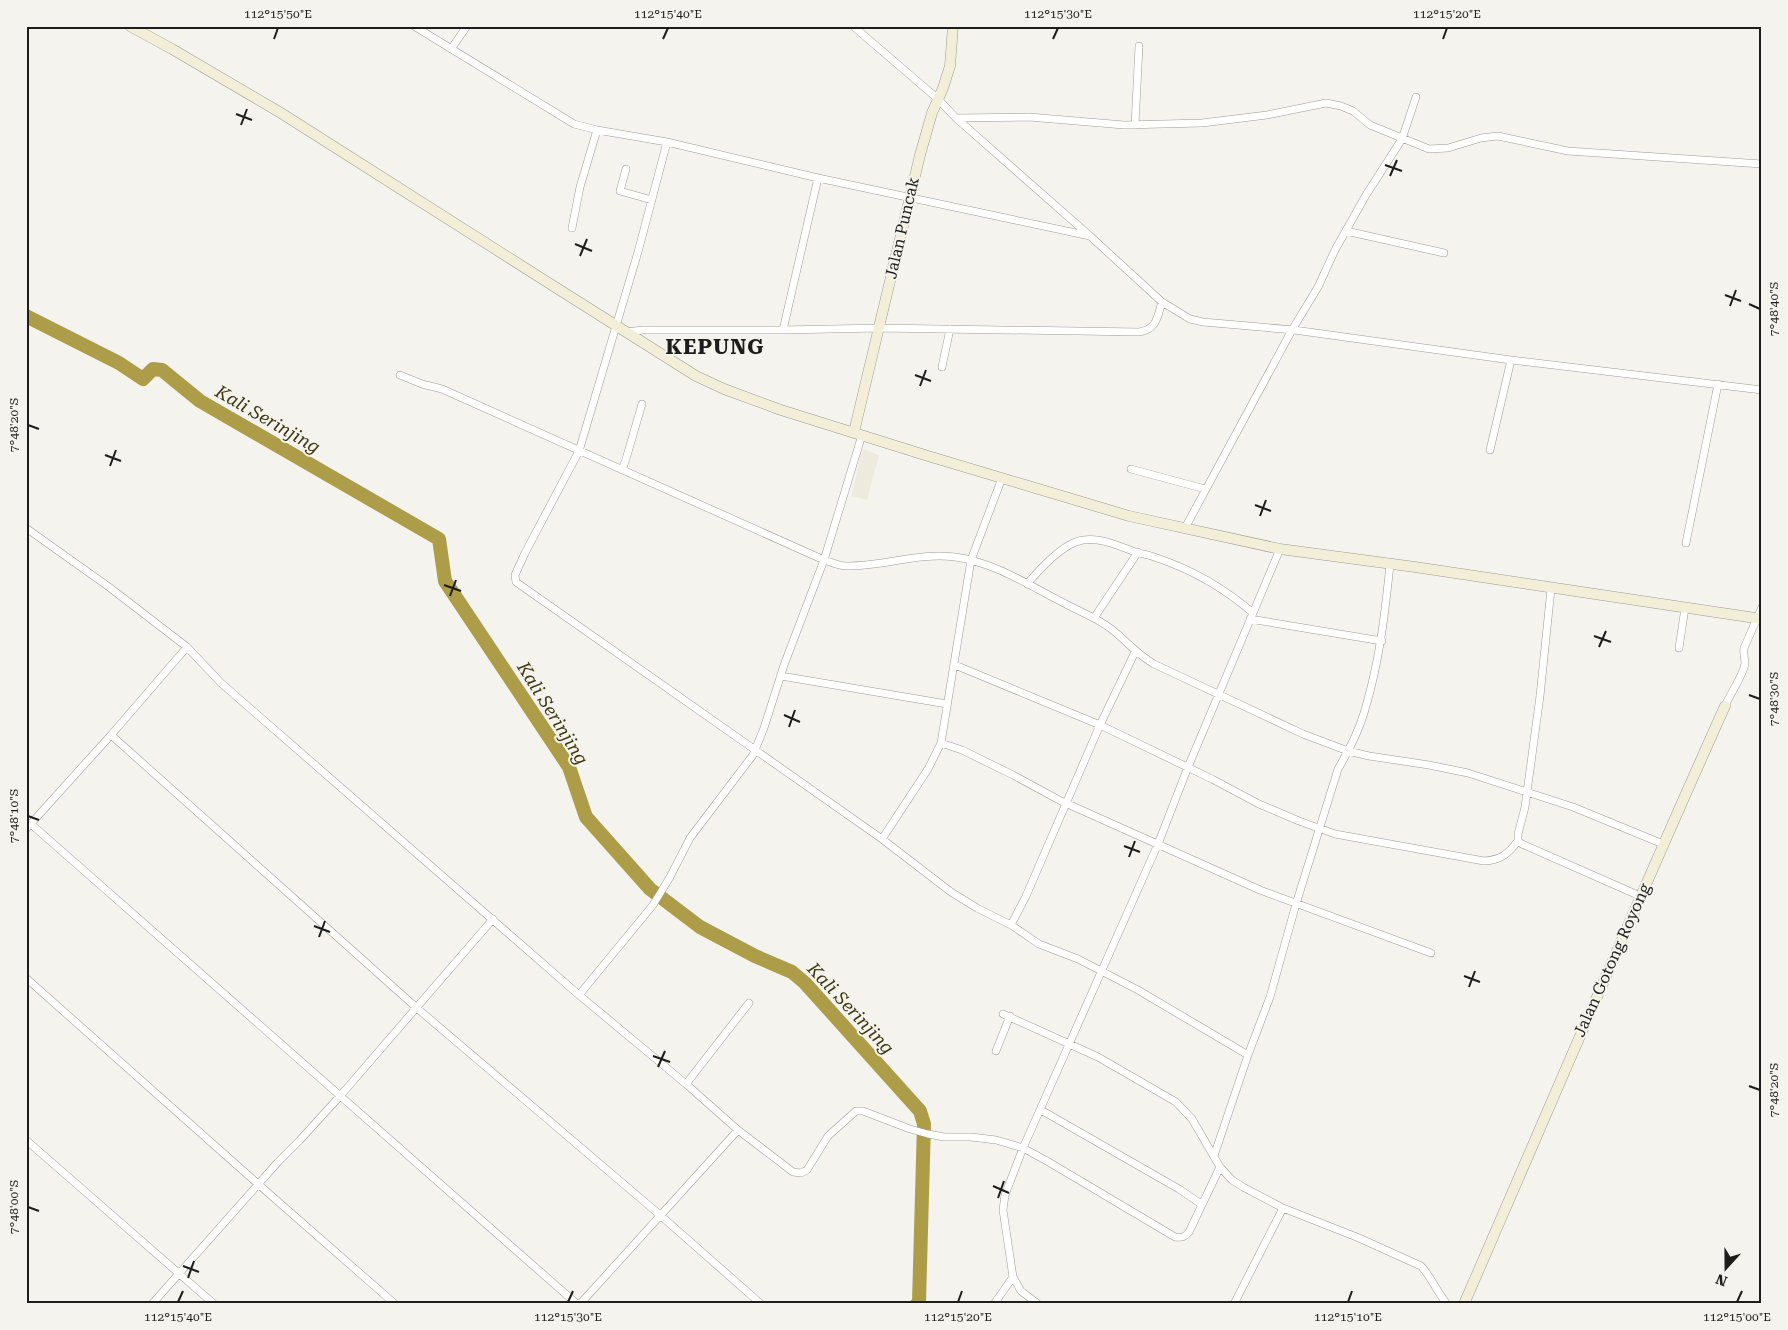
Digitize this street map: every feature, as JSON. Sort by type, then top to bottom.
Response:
[{"type":"main road","points":[[130,26],[282,113],[696,376],[724,389],[781,410],[1129,516],[1280,549],[1759,619]]},
{"type":"main road","name":"Jalan Puncak","points":[[858,433],[879,328],[927,128],[944,88],[950,66],[953,26]]},
{"type":"main road","name":"Jalan Gotong Royong","points":[[1464,1304],[1640,896],[1727,701]]},
{"type":"street","points":[[414,26],[574,124],[597,130],[668,142],[818,178],[910,196],[1090,236]]},
{"type":"street","points":[[451,49],[467,26]]},
{"type":"street","points":[[854,26],[938,99],[956,118],[1162,302],[1190,319],[1203,322],[1292,330],[1510,360],[1762,390]]},
{"type":"street","points":[[1135,124],[1139,46]]},
{"type":"street","points":[[1185,528],[1292,330],[1318,287],[1366,195],[1402,139],[1416,97]]},
{"type":"street","points":[[956,118],[1029,118],[1072,122],[1135,124],[1202,123],[1267,115],[1326,103],[1342,106],[1353,111],[1370,125],[1429,149],[1448,148],[1481,138],[1498,136],[1568,151],[1762,164]]},
{"type":"street","points":[[572,228],[580,187],[597,130]]},
{"type":"street","points":[[668,142],[580,448],[525,553],[515,575],[516,582],[753,755],[882,839],[951,892],[1011,925],[1039,944],[1102,970],[1248,1055]]},
{"type":"street","points":[[626,169],[620,191],[652,200]]},
{"type":"street","points":[[783,330],[818,178]]},
{"type":"street","points":[[1346,231],[1444,253]]},
{"type":"street","points":[[626,332],[643,330],[950,328],[1138,332],[1147,331],[1154,326],[1162,302]]},
{"type":"street","points":[[942,367],[950,328]]},
{"type":"street","points":[[1490,450],[1510,360]]},
{"type":"street","points":[[400,375],[422,384],[442,388],[547,435],[624,465],[825,555],[844,566],[860,566],[930,556],[954,556],[996,568],[1094,618],[1110,628],[1135,652],[1154,664],[1303,734],[1348,751],[1369,756],[1468,773],[1573,807],[1663,844]]},
{"type":"street","points":[[1686,543],[1718,384]]},
{"type":"street","points":[[624,465],[642,404]]},
{"type":"street","points":[[579,995],[653,905],[690,838],[753,755],[825,555],[858,433]]},
{"type":"street","points":[[1131,469],[1205,489]]},
{"type":"street","points":[[882,839],[928,769],[941,743],[971,560],[1002,478]]},
{"type":"street","points":[[26,528],[109,587],[187,647],[221,684],[579,995],[738,1130],[793,1172],[801,1173],[807,1170],[828,1136],[856,1111],[863,1111],[910,1129],[944,1138],[972,1137],[996,1140],[1023,1148],[1175,1237],[1185,1236],[1220,1167]]},
{"type":"street","points":[[1027,584],[1037,572],[1068,546],[1082,540],[1094,539],[1183,568],[1215,583],[1251,616],[1382,641]]},
{"type":"street","points":[[1038,1304],[1021,1290],[1012,1277],[1004,1202],[1023,1148],[1158,844],[1218,694],[1280,549]]},
{"type":"street","points":[[1094,618],[1138,552]]},
{"type":"street","points":[[1214,1156],[1270,997],[1296,904],[1338,769],[1364,715],[1382,641],[1390,564]]},
{"type":"street","points":[[954,665],[1100,725],[1188,767],[1259,804],[1335,834],[1484,861],[1492,860],[1503,857],[1518,841],[1540,696],[1551,588]]},
{"type":"street","name":"Jalan Gotong Royong","points":[[1727,701],[1745,664],[1744,648],[1759,619],[1762,607]]},
{"type":"street","points":[[1679,648],[1685,608]]},
{"type":"street","points":[[187,647],[29,826],[341,1095],[579,1304],[618,1264],[738,1130]]},
{"type":"street","points":[[1011,925],[1026,896],[1100,725],[1135,652]]},
{"type":"street","points":[[781,676],[947,704]]},
{"type":"street","points":[[111,735],[418,1009],[660,1215],[761,1304]]},
{"type":"street","points":[[941,743],[979,759],[1065,803],[1260,890],[1431,953]]},
{"type":"street","points":[[1518,841],[1640,896]]},
{"type":"street","points":[[152,1304],[258,1184],[418,1009],[493,920]]},
{"type":"street","points":[[26,978],[395,1304]]},
{"type":"street","points":[[686,1084],[749,1003]]},
{"type":"street","points":[[996,1051],[1006,1015],[1098,1056],[1176,1102],[1192,1119],[1220,1167],[1232,1180],[1243,1188],[1283,1208],[1359,1238],[1421,1266],[1429,1274],[1447,1304]]},
{"type":"street","points":[[1041,1110],[1179,1189],[1201,1204]]},
{"type":"street","points":[[26,1140],[214,1304]]},
{"type":"street","points":[[1234,1304],[1283,1208]]},
{"type":"street","points":[[994,1304],[1012,1277]]},
{"type":"shaded area","points":[[863,449],[879,455],[867,500],[851,496]]},
{"type":"waterway","name":"Kali Serinjing","points":[[26,316],[119,363],[143,379],[153,369],[162,370],[200,401],[439,539],[445,581],[569,767],[586,817],[650,889],[700,927],[755,956],[792,972],[805,983],[920,1111],[924,1124],[919,1302],[917,1304]]},
{"type":"district","name":"KEPUNG","points":[[715,347]]}]
